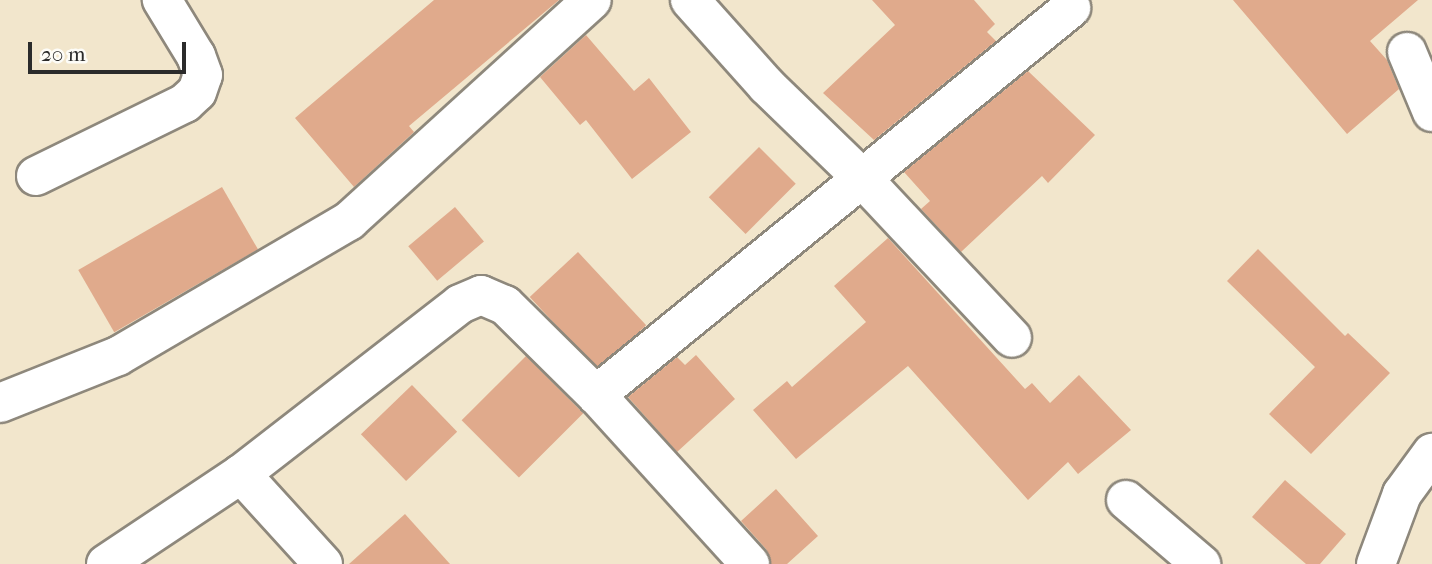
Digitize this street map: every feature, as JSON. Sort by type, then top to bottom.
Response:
[{"type":"street","points":[[36,176],[184,103],[197,92],[203,75],[196,56],[162,0]]},
{"type":"street","points":[[0,403],[118,356],[349,221],[592,0]]},
{"type":"street","points":[[690,0],[767,86],[862,178],[1012,338]]},
{"type":"street","points":[[596,395],[1071,8]]},
{"type":"street","points":[[1407,51],[1432,112]]},
{"type":"street","points":[[106,564],[241,474],[460,304],[481,295],[505,305],[596,395],[750,564]]},
{"type":"street","points":[[1376,564],[1402,494],[1432,453]]},
{"type":"street","points":[[241,474],[323,564]]},
{"type":"street","points":[[1126,500],[1201,564]]},
{"type":"building","points":[[434,0],[559,0],[409,126],[414,132],[354,187],[295,118]]},
{"type":"building","points":[[872,0],[974,0],[995,24],[987,32],[996,41],[874,140],[823,93],[895,25]]},
{"type":"building","points":[[1233,0],[1418,0],[1370,41],[1387,60],[1399,89],[1347,134]]},
{"type":"building","points":[[586,35],[634,91],[649,78],[691,132],[632,179],[586,120],[580,125],[540,77]]},
{"type":"building","points":[[1028,71],[1095,135],[1048,183],[1042,176],[961,252],[921,209],[930,201],[904,172]]},
{"type":"building","points":[[759,147],[796,184],[746,234],[709,197]]},
{"type":"building","points":[[222,187],[258,249],[114,332],[78,270]]},
{"type":"building","points":[[455,207],[484,241],[437,281],[408,246]]},
{"type":"building","points":[[888,238],[1025,389],[1032,383],[1050,403],[1079,375],[1131,430],[1078,474],[1068,462],[1028,500],[908,366],[796,459],[753,410],[787,381],[792,387],[866,322],[834,286]]},
{"type":"building","points":[[1258,249],[1345,336],[1348,333],[1390,373],[1311,454],[1269,414],[1315,367],[1227,281]]},
{"type":"building","points":[[578,252],[646,325],[598,370],[530,297]]},
{"type":"building","points":[[696,355],[735,399],[677,452],[628,397],[677,357],[685,365]]},
{"type":"building","points":[[526,356],[583,413],[519,478],[462,420]]},
{"type":"building","points":[[412,385],[457,432],[406,481],[361,434]]},
{"type":"building","points":[[1285,480],[1346,534],[1320,564],[1306,564],[1252,517]]},
{"type":"building","points":[[776,489],[818,536],[787,564],[771,564],[766,549],[741,521]]},
{"type":"building","points":[[405,514],[450,564],[349,564]]}]
